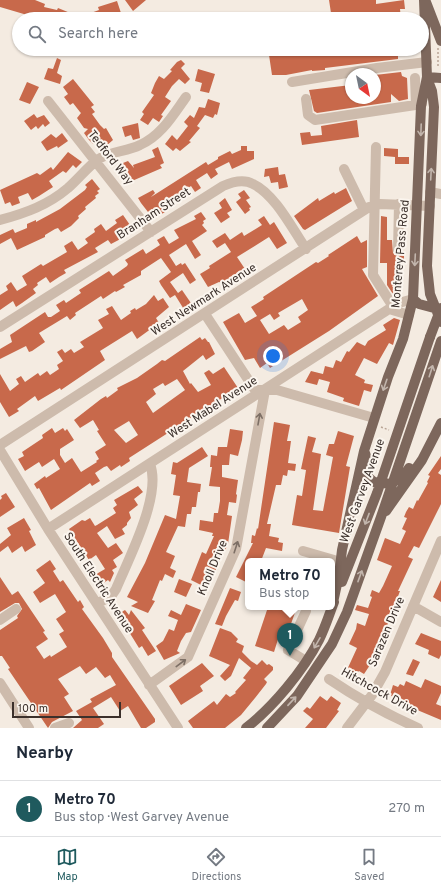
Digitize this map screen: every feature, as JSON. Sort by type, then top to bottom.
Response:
[{"type":"main road","name":"Monterey Pass Road","points":[[424,12],[425,0]]},
{"type":"main road","points":[[425,0],[441,41]]},
{"type":"main road","name":"Monterey Pass Road","points":[[335,592],[364,451],[377,423],[410,315],[413,299],[418,206],[419,104],[427,77],[426,56]]},
{"type":"main road","points":[[427,77],[440,74]]},
{"type":"main road","name":"Monterey Pass Road","points":[[427,77],[432,91],[434,107],[428,280],[438,308],[441,322]]},
{"type":"main road","points":[[434,107],[441,98]]},
{"type":"main road","points":[[413,299],[419,304],[438,308]]},
{"type":"main road","name":"West Garvey Avenue","points":[[335,599],[381,483],[410,399],[438,308]]},
{"type":"main road","name":"West Garvey Avenue","points":[[267,728],[297,696],[315,672],[332,644],[347,612],[441,341]]},
{"type":"main road","points":[[409,468],[398,457],[399,449],[413,407],[410,399]]},
{"type":"main road","points":[[381,517],[422,460],[441,423]]},
{"type":"main road","points":[[364,451],[367,459],[368,477],[374,482],[391,484],[405,474],[409,468],[422,460]]},
{"type":"main road","name":"West Garvey Avenue","points":[[246,728],[256,720],[286,688],[304,663],[319,640],[331,610]]},
{"type":"main road","points":[[304,663],[315,672]]},
{"type":"street","points":[[292,82],[377,68],[427,62]]},
{"type":"street","points":[[306,99],[308,115],[315,120],[419,104],[415,78]]},
{"type":"street","points":[[0,220],[24,213],[49,202],[68,188],[96,161],[106,155],[139,146],[151,139],[162,129],[186,97]]},
{"type":"street","name":"Tedford Way","points":[[48,101],[151,232]]},
{"type":"street","points":[[376,147],[373,275],[390,307],[410,315]]},
{"type":"street","points":[[344,169],[364,210]]},
{"type":"street","name":"Branham Street","points":[[0,327],[223,186],[238,182],[246,182],[257,186],[271,199],[306,249]]},
{"type":"street","points":[[430,192],[441,194]]},
{"type":"street","points":[[398,250],[399,204]]},
{"type":"street","name":"West Newmark Avenue","points":[[0,445],[306,249],[364,210],[374,205],[399,204],[430,206]]},
{"type":"street","name":"West Mabel Avenue","points":[[48,529],[390,307],[413,299]]},
{"type":"street","points":[[205,314],[252,388],[255,390],[277,390],[377,423]]},
{"type":"street","name":"Knoll Drive","points":[[149,685],[188,657],[236,549],[264,390]]},
{"type":"street","name":"South Electric Avenue","points":[[1,457],[178,728]]},
{"type":"street","points":[[97,604],[112,594],[116,589],[147,516],[154,473],[150,464]]},
{"type":"street","name":"Sarazen Drive","points":[[347,728],[367,703],[390,659],[441,541]]},
{"type":"street","points":[[303,551],[327,558]]},
{"type":"street","points":[[335,560],[341,562]]},
{"type":"street","points":[[413,606],[441,622]]},
{"type":"street","points":[[0,620],[16,609]]},
{"type":"street","points":[[304,663],[288,650],[306,611]]},
{"type":"street","name":"Hitchcock Drive","points":[[329,679],[388,715],[418,728]]},
{"type":"street","points":[[1,686],[29,728]]},
{"type":"street","points":[[55,728],[69,723]]},
{"type":"path","points":[[440,74],[438,66],[438,47],[441,48]]},
{"type":"path","points":[[377,423],[392,431]]},
{"type":"building","points":[[0,0],[35,0],[45,4],[44,7],[57,10],[58,8],[68,12],[17,12],[0,7]]},
{"type":"building","points":[[125,0],[146,0],[133,11]]},
{"type":"building","points":[[329,0],[376,0],[376,4],[404,0],[405,9],[400,9],[400,12],[331,12]]},
{"type":"building","points":[[117,1],[121,12],[94,12],[99,10],[98,7]]},
{"type":"building","points":[[269,56],[398,56],[398,59],[325,68],[325,70],[312,70],[286,75],[272,75]]},
{"type":"building","points":[[57,58],[61,60],[57,73],[62,76],[60,84],[44,79],[48,68],[53,69]]},
{"type":"building","points":[[181,60],[185,64],[181,68],[190,79],[185,84],[179,79],[172,86],[165,97],[171,101],[161,115],[163,116],[159,122],[153,118],[148,125],[140,120],[144,114],[142,112],[154,95],[151,93],[155,83],[159,76],[164,79],[172,71],[170,70],[177,62]]},
{"type":"building","points":[[198,69],[215,74],[209,93],[200,91],[202,83],[195,81]]},
{"type":"building","points":[[401,72],[402,76],[407,78],[408,99],[399,101],[391,94],[391,102],[381,103],[381,74]]},
{"type":"building","points":[[73,79],[94,105],[91,107],[95,112],[92,114],[104,129],[106,128],[113,140],[106,146],[102,139],[93,144],[89,140],[84,133],[88,129],[84,128],[77,118],[81,113],[73,103],[70,105],[64,97],[68,94],[63,87]]},
{"type":"building","points":[[27,82],[39,87],[30,104],[19,100]]},
{"type":"building","points":[[345,86],[345,104],[378,104],[317,113],[314,111],[309,90]]},
{"type":"building","points":[[208,99],[220,103],[217,115],[215,114],[213,118],[205,115],[197,126],[200,128],[189,141],[191,142],[180,151],[176,148],[173,151],[165,144],[172,135],[177,140],[188,126],[184,122],[190,115],[194,118],[199,107],[205,108]]},
{"type":"building","points":[[34,114],[37,118],[44,115],[50,123],[45,127],[43,124],[38,129],[36,126],[31,130],[24,121]]},
{"type":"building","points":[[357,120],[359,137],[302,145],[300,133],[310,132],[311,136],[322,135],[321,126]]},
{"type":"building","points":[[138,123],[140,138],[133,140],[131,135],[125,137],[122,127]]},
{"type":"building","points":[[62,133],[68,141],[58,148],[57,146],[47,151],[41,142],[51,134],[56,138]]},
{"type":"building","points":[[241,146],[247,146],[247,151],[254,151],[254,159],[232,169],[229,162],[215,169],[218,174],[211,179],[207,173],[196,180],[201,188],[195,192],[191,186],[179,194],[182,199],[173,205],[169,198],[160,204],[165,212],[157,217],[152,209],[148,212],[138,198],[153,190],[155,193],[151,197],[206,162],[208,165],[218,159],[218,157],[230,151],[232,154],[241,150]]},
{"type":"building","points":[[158,147],[164,163],[160,165],[162,168],[132,181],[127,172],[123,174],[118,165],[128,161],[134,168],[133,165],[155,157],[152,150]]},
{"type":"building","points":[[384,148],[398,149],[398,157],[409,157],[409,164],[395,164],[395,157],[384,156]]},
{"type":"building","points":[[68,152],[82,162],[76,168],[73,165],[66,173],[63,171],[49,181],[53,187],[32,200],[28,193],[18,197],[20,203],[12,206],[10,202],[5,204],[0,190],[37,173],[40,175],[51,167],[53,170]]},
{"type":"building","points":[[278,167],[279,175],[285,174],[288,187],[279,189],[278,182],[271,183],[269,176],[264,177],[265,169]]},
{"type":"building","points":[[92,179],[100,189],[97,191],[99,193],[95,196],[96,198],[85,207],[86,209],[78,216],[79,218],[71,226],[61,232],[58,228],[55,229],[45,235],[45,237],[17,250],[11,238],[0,244],[0,235],[13,229],[15,233],[27,228],[27,224],[36,220],[36,222],[60,209],[85,190],[87,187],[85,185]]},
{"type":"building","points":[[346,188],[352,201],[305,230],[303,229],[294,216],[318,198],[319,201],[334,192],[335,194]]},
{"type":"building","points":[[244,190],[250,198],[246,200],[251,207],[245,214],[236,202],[241,198],[238,194]]},
{"type":"building","points":[[225,198],[232,210],[227,213],[230,217],[221,223],[214,213],[222,208],[219,203]]},
{"type":"building","points":[[201,212],[206,219],[203,221],[204,223],[202,225],[207,231],[192,241],[201,255],[195,259],[186,244],[169,255],[176,266],[181,263],[182,265],[185,263],[196,280],[190,284],[183,273],[170,282],[178,293],[182,290],[193,306],[185,311],[175,295],[170,298],[161,285],[159,281],[171,272],[161,258],[141,271],[141,275],[123,285],[125,287],[116,292],[115,291],[103,299],[101,296],[75,313],[76,315],[70,320],[67,316],[39,333],[45,342],[32,351],[29,352],[26,346],[0,359],[0,349],[12,342],[10,335],[45,312],[48,317],[51,317],[60,311],[56,305],[64,300],[66,303],[81,293],[79,290],[109,271],[113,276],[127,266],[128,264],[125,260],[143,249],[146,254],[160,245],[157,240],[164,236],[169,244],[179,238],[174,230],[196,219],[194,216]]},
{"type":"building","points":[[123,215],[130,225],[126,228],[130,234],[111,244],[108,240],[95,248],[98,252],[64,270],[66,273],[50,283],[46,277],[37,283],[38,285],[33,289],[36,293],[16,307],[13,301],[0,310],[0,295],[8,290],[6,286],[11,282],[17,291],[27,285],[22,276],[41,264],[43,266],[67,252],[64,246],[72,241],[78,250],[88,243],[85,239],[95,232],[94,229],[101,224],[106,231],[117,223],[115,220]]},
{"type":"building","points":[[264,216],[270,225],[274,222],[287,243],[277,249],[269,237],[237,257],[245,269],[222,283],[219,282],[208,287],[200,274],[210,268],[209,266],[231,252],[225,243],[217,248],[212,241],[225,233],[230,240],[242,232],[244,236],[262,225],[258,220]]},
{"type":"building","points":[[381,216],[387,217],[387,240],[392,240],[393,253],[397,256],[404,255],[404,264],[402,269],[400,269],[399,286],[392,286],[396,292],[393,294],[387,285],[387,263],[380,263]]},
{"type":"building","points":[[357,236],[361,243],[367,240],[367,267],[362,269],[378,296],[329,331],[270,368],[267,363],[260,368],[254,358],[245,360],[223,322],[239,313],[245,323],[257,316],[251,307],[264,299],[263,297],[316,262],[318,263],[329,256],[328,255]],"holes":[[[302,299],[308,310],[298,317],[301,322],[288,330],[284,325],[269,334],[260,320],[270,314],[274,320],[280,316],[278,313]]]},
{"type":"building","points":[[154,295],[158,301],[163,298],[169,307],[156,318],[159,323],[137,339],[132,331],[100,351],[105,360],[61,390],[60,388],[38,401],[35,396],[17,409],[19,411],[9,417],[0,402],[0,374],[10,391],[19,384],[16,379],[21,376],[25,382],[38,373],[40,376],[47,371],[50,375],[59,369],[57,365],[63,361],[57,352],[62,349],[65,353],[71,349],[74,353],[84,347],[80,342],[103,328],[98,320],[109,314],[106,309],[112,306],[121,320],[131,313],[130,311],[135,308],[136,310],[146,304]]},
{"type":"building","points":[[394,318],[400,320],[393,345],[389,343],[377,364],[364,358],[355,375],[365,380],[364,383],[373,385],[371,392],[364,390],[359,406],[343,401],[344,398],[327,392],[330,382],[319,379],[317,385],[305,382],[311,371],[323,374],[325,366],[333,368],[336,360],[341,362],[347,351],[349,352],[357,342],[365,346],[368,341],[386,330],[383,325]]},
{"type":"building","points":[[200,337],[202,340],[205,338],[209,342],[215,354],[206,360],[203,355],[183,371],[190,384],[191,383],[198,392],[211,385],[204,373],[209,370],[213,374],[224,367],[238,388],[129,458],[130,461],[121,467],[120,465],[111,471],[107,466],[104,467],[95,473],[100,481],[92,486],[90,483],[51,510],[39,488],[37,489],[34,484],[45,476],[46,478],[60,469],[54,459],[42,467],[39,462],[25,471],[18,459],[24,456],[22,452],[43,438],[42,435],[52,428],[55,433],[63,428],[65,431],[67,429],[74,440],[60,449],[60,455],[65,463],[72,458],[81,472],[97,462],[96,461],[99,459],[95,452],[106,445],[97,431],[99,430],[93,420],[80,428],[74,420],[101,399],[106,396],[107,398],[118,390],[117,388],[137,378],[162,360],[165,361]],"holes":[[[177,379],[185,390],[153,413],[146,402],[156,394],[153,389],[163,383],[165,386]],[[129,421],[138,435],[126,443],[114,430]]]},
{"type":"building","points":[[274,422],[290,425],[287,441],[291,441],[288,463],[296,464],[295,471],[288,470],[287,476],[283,475],[281,485],[276,485],[267,524],[271,524],[269,536],[279,538],[278,542],[283,543],[282,551],[266,548],[262,558],[246,558],[253,543],[251,543],[252,535],[255,536],[257,528],[258,529]]},
{"type":"building","points":[[230,429],[243,431],[238,456],[230,454],[229,465],[222,465],[222,477],[238,480],[236,503],[229,502],[227,515],[232,516],[228,544],[207,588],[191,580],[202,552],[206,554],[214,536],[212,536],[213,533],[199,530],[200,520],[213,522],[214,513],[218,513],[220,501],[220,487],[209,486],[212,467],[210,467],[211,455],[217,456],[218,447],[227,447]]},
{"type":"building","points":[[338,431],[354,436],[346,466],[350,467],[339,533],[292,525],[297,495],[302,496],[306,470],[301,469],[308,436],[316,438],[312,452],[321,454],[313,510],[323,511],[333,457],[326,455],[329,444],[334,444]]},
{"type":"building","points":[[202,447],[208,456],[189,468],[187,482],[201,484],[200,492],[198,492],[196,507],[192,507],[191,514],[187,514],[185,527],[178,526],[166,552],[175,556],[170,568],[176,571],[173,578],[165,574],[162,581],[160,580],[152,600],[155,601],[148,613],[131,606],[138,602],[127,597],[145,563],[165,515],[176,519],[180,496],[173,495],[176,475],[171,474],[173,462],[177,463]]},
{"type":"building","points":[[441,456],[441,469],[438,473],[441,475],[441,504],[419,548],[414,546],[408,557],[413,559],[398,591],[400,591],[370,665],[364,674],[359,671],[354,677],[346,672],[357,648],[349,644],[356,629],[357,623],[365,626],[369,614],[355,610],[357,605],[368,608],[372,597],[370,596],[372,590],[379,593],[383,586],[392,566],[377,560],[385,538],[400,544],[406,531],[402,529],[407,518],[404,517],[406,512],[409,507],[413,509],[417,500],[418,501],[428,483],[427,482],[430,476],[428,475]]},
{"type":"building","points":[[138,486],[143,492],[134,499],[138,505],[129,512],[131,518],[127,525],[122,529],[125,534],[115,539],[107,526],[97,533],[108,548],[116,543],[123,553],[113,560],[117,567],[112,570],[114,573],[110,582],[108,580],[99,586],[93,576],[105,569],[96,555],[89,560],[69,529],[82,520],[85,521],[90,518],[95,526],[97,525],[116,513],[113,508],[117,505],[114,500]]},
{"type":"building","points":[[6,493],[15,507],[0,517],[1,496]]},
{"type":"building","points":[[24,518],[31,530],[29,531],[36,545],[25,552],[22,546],[12,553],[8,546],[0,552],[0,544],[11,535],[7,528]]},
{"type":"building","points":[[245,559],[245,582],[236,577]]},
{"type":"building","points":[[50,560],[56,569],[53,571],[60,582],[63,580],[78,602],[80,600],[84,607],[82,609],[103,638],[112,653],[112,657],[155,719],[155,722],[146,728],[141,728],[128,706],[120,711],[111,697],[93,708],[104,724],[98,728],[73,728],[82,720],[76,711],[92,702],[90,699],[116,685],[110,675],[105,678],[96,667],[86,674],[80,666],[58,679],[69,694],[64,697],[73,711],[52,722],[48,728],[8,669],[10,668],[2,656],[0,656],[0,630],[18,618],[17,616],[22,609],[19,603],[15,603],[0,612],[0,577],[12,595],[18,591],[45,631],[43,632],[48,639],[36,647],[44,659],[50,655],[51,657],[67,647],[59,634],[64,631],[56,619],[66,612],[55,594],[40,603],[33,592],[45,583],[36,570]]},
{"type":"building","points":[[179,579],[192,584],[186,597],[174,592]]},
{"type":"building","points":[[441,580],[441,602],[433,597]]},
{"type":"building","points":[[230,588],[241,592],[238,601],[235,600],[222,626],[215,624]]},
{"type":"building","points":[[186,604],[201,610],[191,632],[186,633],[181,641],[177,651],[180,653],[164,660],[156,646],[163,641],[169,629],[174,631],[178,620],[168,616],[171,610],[181,615]]},
{"type":"building","points":[[125,610],[129,615],[131,610],[145,628],[142,630],[156,651],[148,656],[142,646],[139,648],[118,614]]},
{"type":"building","points":[[267,610],[296,610],[287,635],[280,633],[274,652],[255,646]]},
{"type":"building","points":[[220,628],[231,632],[238,639],[236,642],[244,646],[242,652],[251,661],[257,665],[262,660],[267,665],[269,664],[273,667],[273,670],[264,679],[267,682],[266,684],[241,715],[225,728],[193,728],[188,721],[214,701],[217,705],[226,694],[230,697],[236,693],[235,692],[246,680],[243,678],[251,668],[239,658],[231,676],[225,681],[220,676],[230,665],[209,656]]},
{"type":"building","points":[[421,633],[441,641],[441,655],[439,659],[428,654],[429,650],[415,644]]},
{"type":"building","points":[[413,659],[420,662],[413,676],[406,674]]},
{"type":"building","points":[[202,663],[214,676],[200,686],[203,691],[181,705],[169,686]]},
{"type":"building","points":[[425,679],[441,686],[441,693],[436,704],[441,706],[441,720],[403,704],[390,695],[393,685],[398,687],[400,684],[404,686],[406,681],[421,688]]},
{"type":"building","points":[[320,696],[327,701],[331,696],[341,703],[337,710],[339,711],[326,728],[305,728],[313,719],[303,711],[307,707],[310,709]]},
{"type":"place","name":"Metro 70","points":[[290,656]]}]
